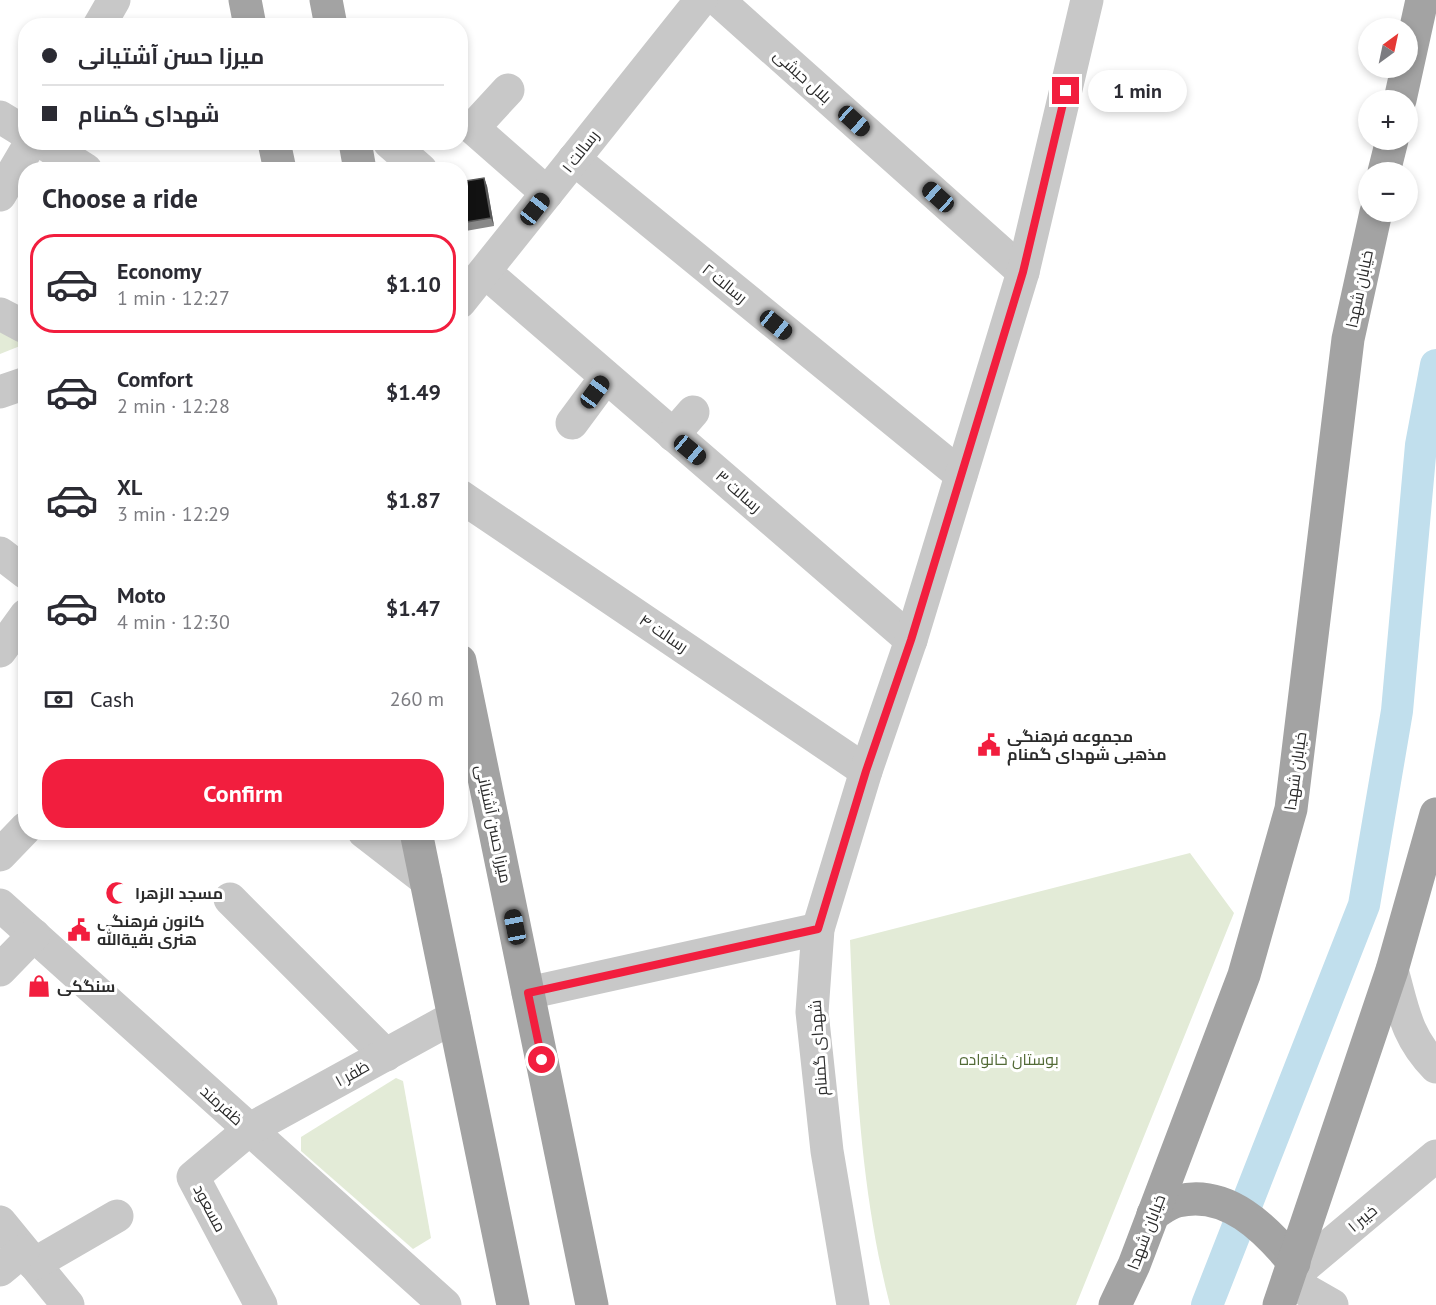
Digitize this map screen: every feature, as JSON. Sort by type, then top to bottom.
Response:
[{"type":"main road","points":[[245,0],[248,18]]},
{"type":"main road","points":[[326,0],[329,18]]},
{"type":"main road","points":[[1402,90],[1422,0]]},
{"type":"main road","name":"خیابان شهدا","points":[[1114,1305],[1134,1265],[1244,975],[1292,809],[1348,339],[1374,222]]},
{"type":"main road","name":"میرزا حسن آشتیانی","points":[[468,701],[592,1305]]},
{"type":"main road","points":[[1287,1283],[1392,970],[1436,814]]},
{"type":"main road","points":[[418,840],[513,1305]]},
{"type":"main road","points":[[1153,1214],[1176,1201],[1199,1199],[1223,1204],[1240,1211],[1274,1239],[1287,1283]]},
{"type":"street","points":[[104,18],[114,0]]},
{"type":"street","name":"رسالت ۱","points":[[468,292],[701,0]]},
{"type":"street","name":"بلال حبشی","points":[[718,0],[1023,272]]},
{"type":"street","name":"شهدای گمنام","points":[[853,1305],[827,1151],[812,1012],[818,929],[866,771],[911,640],[1023,272],[1087,0]]},
{"type":"street","points":[[508,90],[473,128],[547,193]]},
{"type":"street","points":[[0,117],[18,128]]},
{"type":"street","points":[[55,150],[73,162]]},
{"type":"street","points":[[398,150],[412,162]]},
{"type":"street","name":"رسالت ۲","points":[[574,159],[961,476]]},
{"type":"street","points":[[0,195],[18,164]]},
{"type":"street","name":"رسالت ۳","points":[[485,272],[606,377],[683,424],[911,640]]},
{"type":"street","points":[[572,423],[606,377]]},
{"type":"street","points":[[0,392],[18,386]]},
{"type":"street","name":"رسالت ۴","points":[[468,501],[866,771]]},
{"type":"street","points":[[0,553],[18,567]]},
{"type":"street","points":[[0,651],[18,626]]},
{"type":"street","points":[[0,855],[18,836]]},
{"type":"street","points":[[374,840],[426,880]]},
{"type":"street","points":[[230,899],[386,1055]]},
{"type":"street","name":"ظفرمند","points":[[0,905],[445,1305]]},
{"type":"street","points":[[528,993],[818,929]]},
{"type":"street","points":[[0,970],[34,936]]},
{"type":"street","points":[[1392,970],[1408,1029],[1419,1049],[1436,1067]]},
{"type":"street","name":"ظفر ۱","points":[[250,1129],[454,1017]]},
{"type":"street","name":"مسعود","points":[[250,1129],[193,1177],[261,1305]]},
{"type":"street","name":"خیبر ۱","points":[[1287,1283],[1436,1156]]},
{"type":"street","points":[[19,1261],[117,1216]]},
{"type":"street","points":[[0,1222],[19,1261],[68,1305]]},
{"type":"street","points":[[1287,1283],[1332,1305]]},
{"type":"green space","points":[[0,327],[18,339],[18,347],[0,354]]},
{"type":"green space","name":"بوستان خانواده","points":[[1190,853],[1234,913],[1076,1305],[890,1305],[871,1215],[860,1124],[850,940]]},
{"type":"green space","points":[[396,1078],[403,1081],[431,1238],[413,1249],[301,1151],[301,1137]]},
{"type":"building","points":[[484,178],[491,218],[468,222],[468,181]]},
{"type":"waterway","points":[[1207,1305],[1364,905],[1397,711],[1421,445],[1436,365]]},
{"type":"place","name":"مجموعه فرهنگی مذهبی شهدای گمنام","points":[[989,745]]},
{"type":"place","name":"مسجد الزهرا","points":[[117,893]]},
{"type":"place","name":"کانون فرهنگی هنری بقیةالله","points":[[79,930]]},
{"type":"place","name":"سنگکی","points":[[39,986]]},
{"type":"route","points":[[542,1060],[528,993],[818,929],[866,771],[911,640],[1023,272],[1066,91]]}]
